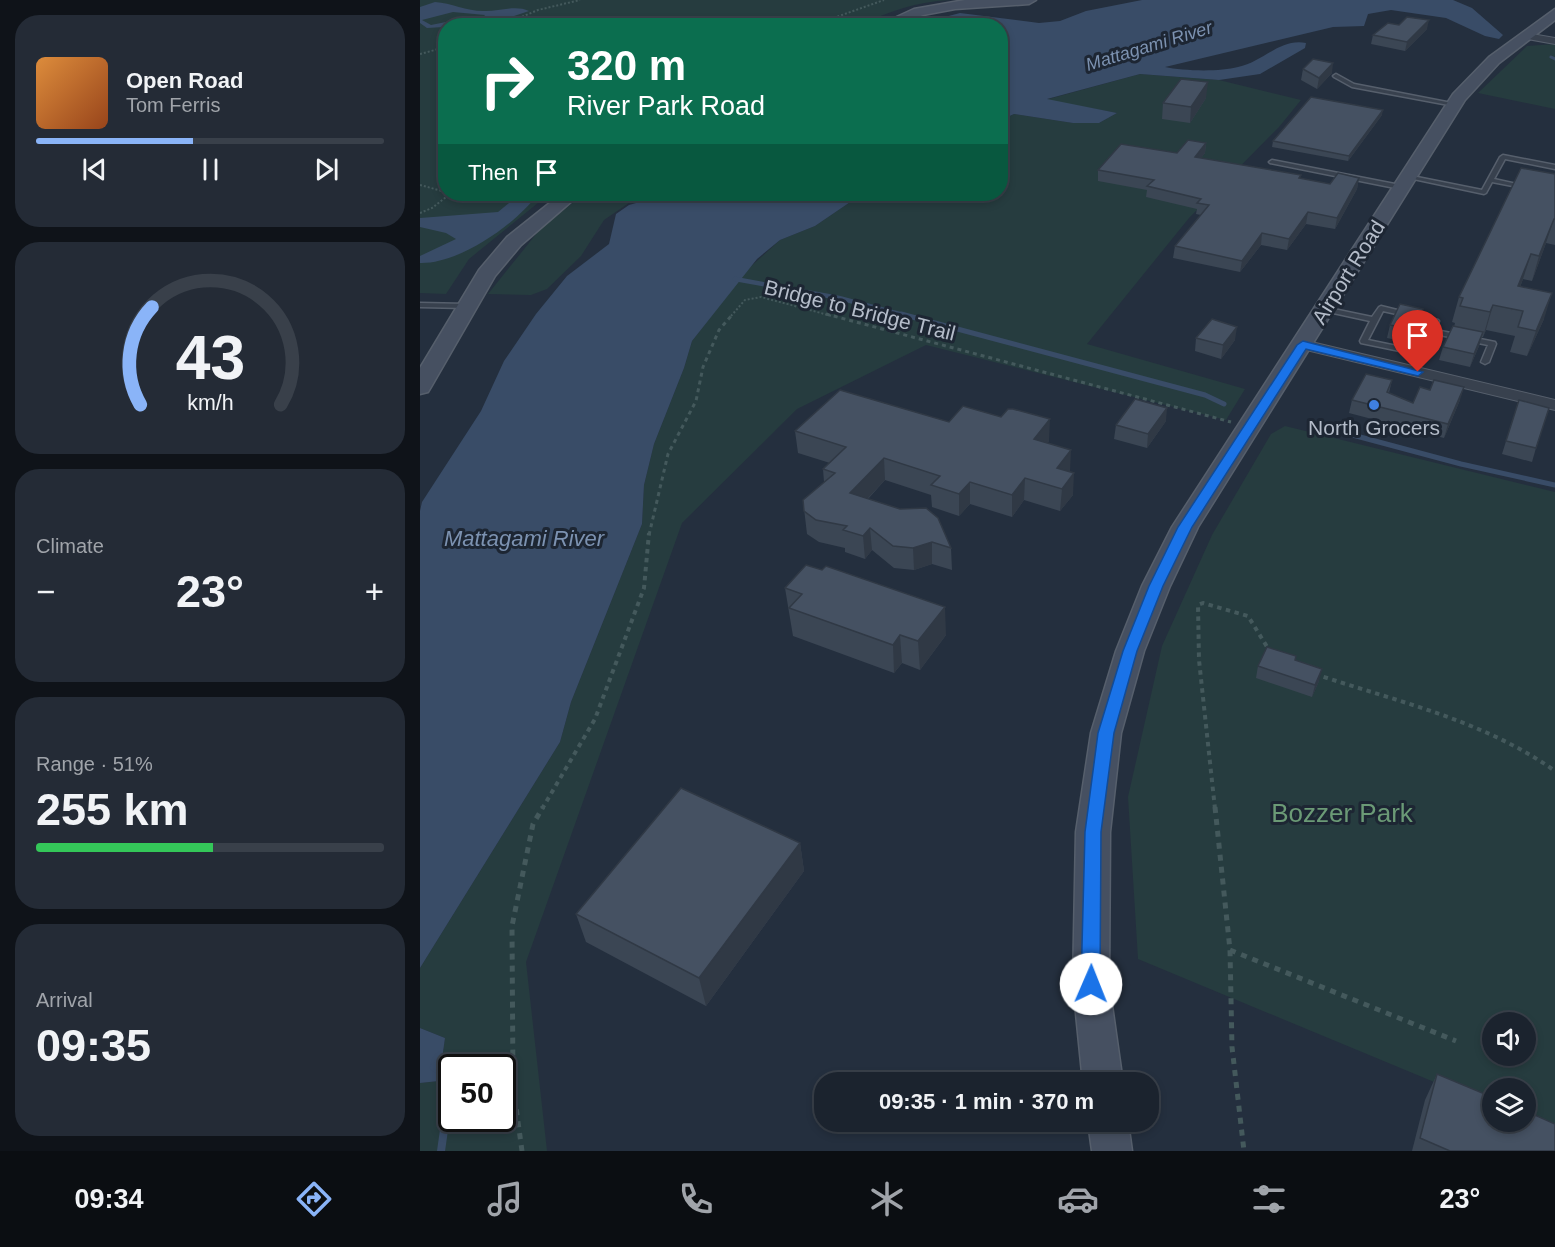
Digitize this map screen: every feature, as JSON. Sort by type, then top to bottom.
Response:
[{"type":"main road","points":[[898,18],[939,7],[1029,0]]},
{"type":"main road","name":"Airport Road","points":[[1102,1072],[1091,984],[1093,832],[1106,733],[1130,651],[1156,586],[1185,527],[1303,345],[1454,104],[1475,77],[1555,13]]},
{"type":"main road","points":[[420,387],[486,274],[514,241],[563,201]]},
{"type":"main road","points":[[1109,1132],[1112,1151]]},
{"type":"street","points":[[1526,36],[1555,40]]},
{"type":"street","points":[[1303,345],[1555,405]]},
{"type":"lane","points":[[1336,76],[1352,85],[1454,104]]},
{"type":"lane","points":[[1272,162],[1484,192],[1503,158],[1555,167]]},
{"type":"lane","points":[[1540,173],[1544,165]]},
{"type":"lane","points":[[1490,180],[1532,188]]},
{"type":"lane","points":[[420,304],[466,306]]},
{"type":"lane","points":[[1381,308],[1436,321],[1424,354],[1364,341],[1374,320],[1381,308]]},
{"type":"lane","points":[[1324,309],[1374,320]]},
{"type":"lane","points":[[1432,331],[1492,344],[1485,362]]},
{"type":"path","points":[[519,18],[538,10],[580,0]]},
{"type":"path","points":[[833,18],[884,0]]},
{"type":"path","points":[[420,54],[438,49]]},
{"type":"path","points":[[420,185],[438,190]]},
{"type":"path","points":[[420,213],[441,201]]},
{"type":"path","name":"Bridge to Bridge Trail","points":[[522,1151],[513,1085],[512,926],[533,824],[595,719],[644,588],[646,546],[668,454],[696,401],[703,367],[719,330],[746,300],[761,297],[1249,427]]},
{"type":"path","points":[[1244,1151],[1232,1047],[1230,950],[1199,660],[1198,605],[1203,603],[1248,616],[1269,650],[1274,654]]},
{"type":"path","points":[[1306,671],[1455,720],[1513,744],[1555,771]]},
{"type":"path","points":[[1230,950],[1456,1041]]},
{"type":"green space","points":[[420,0],[950,0],[904,8],[875,18],[438,18],[438,201],[540,201],[469,259],[446,294],[420,293]]},
{"type":"green space","points":[[1555,44],[1555,109],[1478,93],[1527,46]]},
{"type":"green space","points":[[1140,74],[1219,80],[1301,100],[1279,127],[1189,218],[1087,344],[1245,389],[1226,420],[926,345],[797,409],[682,523],[526,962],[547,1151],[420,1151],[420,1083],[438,1081],[438,1132],[516,1132],[516,1054],[443,1054],[445,1038],[420,1028],[420,968],[560,742],[571,702],[642,524],[644,485],[654,444],[684,368],[692,341],[746,271],[780,240],[815,226],[852,201],[1008,201],[1008,117],[1014,114],[1073,123],[1099,123],[1117,113],[1045,100]]},
{"type":"green space","points":[[575,201],[632,201],[604,220],[581,256],[547,289],[531,295],[488,294],[541,228]]},
{"type":"green space","name":"Bozzer Park","points":[[1285,426],[1555,492],[1555,1132],[1536,1124],[1536,1078],[1482,1078],[1482,1102],[1138,959],[1128,797],[1162,646],[1212,535],[1271,434]]},
{"type":"water","name":"Mattagami River","points":[[1142,0],[1453,0],[1472,8],[1503,35],[1499,39],[1485,36],[1446,18],[1391,10],[1368,14],[1364,26],[1333,27],[1165,67],[1202,70],[1230,69],[1247,64],[1288,44],[1306,43],[1305,48],[1260,74],[1219,80],[1140,74],[1047,99],[1117,113],[1099,123],[1073,123],[1014,114],[1008,117],[1008,19],[1039,23],[1060,21],[1086,11]]},
{"type":"water","points":[[435,2],[479,11],[513,8],[529,11],[508,18],[483,18],[485,15],[453,12],[422,20],[431,25],[438,24],[438,27],[427,28],[420,23],[420,7]]},
{"type":"water","name":"Mattagami River","points":[[960,13],[1000,18],[941,18]]},
{"type":"water","points":[[507,201],[532,201],[501,230],[468,250],[435,262],[420,263],[420,256],[456,239],[446,233],[420,227],[420,218],[498,212],[509,203]]},
{"type":"water","name":"Mattagami River","points":[[643,201],[852,201],[815,226],[780,240],[757,259],[692,341],[684,368],[654,444],[644,485],[642,524],[571,702],[560,742],[420,968],[420,511],[422,502],[481,411],[504,361],[536,314],[567,276],[609,244],[616,214],[629,205]]},
{"type":"water","points":[[420,1028],[445,1038],[443,1054],[438,1054],[438,1081],[420,1083]]},
{"type":"building","points":[[1407,17],[1429,20],[1407,42],[1373,35],[1388,23],[1399,25]]},
{"type":"building","points":[[1313,59],[1333,63],[1319,78],[1303,69]]},
{"type":"building","points":[[1181,79],[1208,82],[1191,107],[1163,103]]},
{"type":"building","points":[[1311,97],[1383,110],[1349,156],[1273,141]]},
{"type":"building","points":[[1188,140],[1206,143],[1195,157],[1301,175],[1299,178],[1330,184],[1338,173],[1359,178],[1337,218],[1308,212],[1289,239],[1262,233],[1242,261],[1175,246],[1209,205],[1197,203],[1201,199],[1147,186],[1154,180],[1098,170],[1121,144],[1177,153]]},
{"type":"building","points":[[1521,168],[1555,174],[1555,219],[1539,256],[1531,254],[1518,286],[1552,293],[1536,331],[1518,327],[1523,311],[1493,305],[1490,312],[1460,306],[1463,298],[1459,297]]},
{"type":"building","points":[[1400,304],[1423,309],[1414,330],[1390,325]]},
{"type":"building","points":[[1212,319],[1237,327],[1223,345],[1196,338]]},
{"type":"building","points":[[1453,326],[1483,332],[1474,354],[1443,347]]},
{"type":"building","points":[[1366,374],[1392,380],[1387,392],[1413,403],[1420,387],[1430,390],[1434,380],[1464,387],[1448,424],[1352,400]]},
{"type":"building","points":[[840,390],[949,422],[963,406],[1001,417],[1008,409],[1013,409],[1050,419],[1034,439],[1071,450],[1057,468],[1074,473],[1062,489],[1025,478],[1012,495],[970,482],[959,494],[931,485],[940,476],[884,458],[850,493],[900,509],[926,508],[938,518],[951,548],[932,542],[913,548],[893,546],[870,528],[863,536],[843,530],[847,526],[816,520],[804,511],[803,500],[835,473],[823,469],[846,447],[795,431]]},
{"type":"building","points":[[1135,399],[1167,408],[1148,434],[1116,425]]},
{"type":"building","points":[[1519,400],[1549,408],[1536,448],[1506,441]]},
{"type":"building","points":[[806,565],[822,570],[826,566],[945,607],[918,641],[900,635],[893,645],[789,608],[802,594],[785,588]]},
{"type":"building","points":[[1267,647],[1296,656],[1295,660],[1322,669],[1315,685],[1258,666]]},
{"type":"building","points":[[681,788],[800,843],[699,978],[576,914]]},
{"type":"building","points":[[1437,1074],[1482,1093],[1482,1132],[1536,1132],[1536,1115],[1555,1124],[1555,1151],[1450,1151],[1420,1138]]},
{"type":"waterway","points":[[1551,57],[1555,59]]},
{"type":"waterway","points":[[735,279],[839,298],[907,316]]},
{"type":"waterway","points":[[901,314],[1205,395],[1224,404]]},
{"type":"waterway","points":[[1319,426],[1461,464],[1555,485]]},
{"type":"waterway","points":[[434,1067],[438,1069]]},
{"type":"waterway","points":[[441,1151],[444,1132]]},
{"type":"place","name":"North Grocers","points":[[1374,405]]},
{"type":"route","points":[[1091,984],[1093,832],[1106,733],[1130,651],[1156,586],[1185,527],[1303,345],[1418,372]]}]
